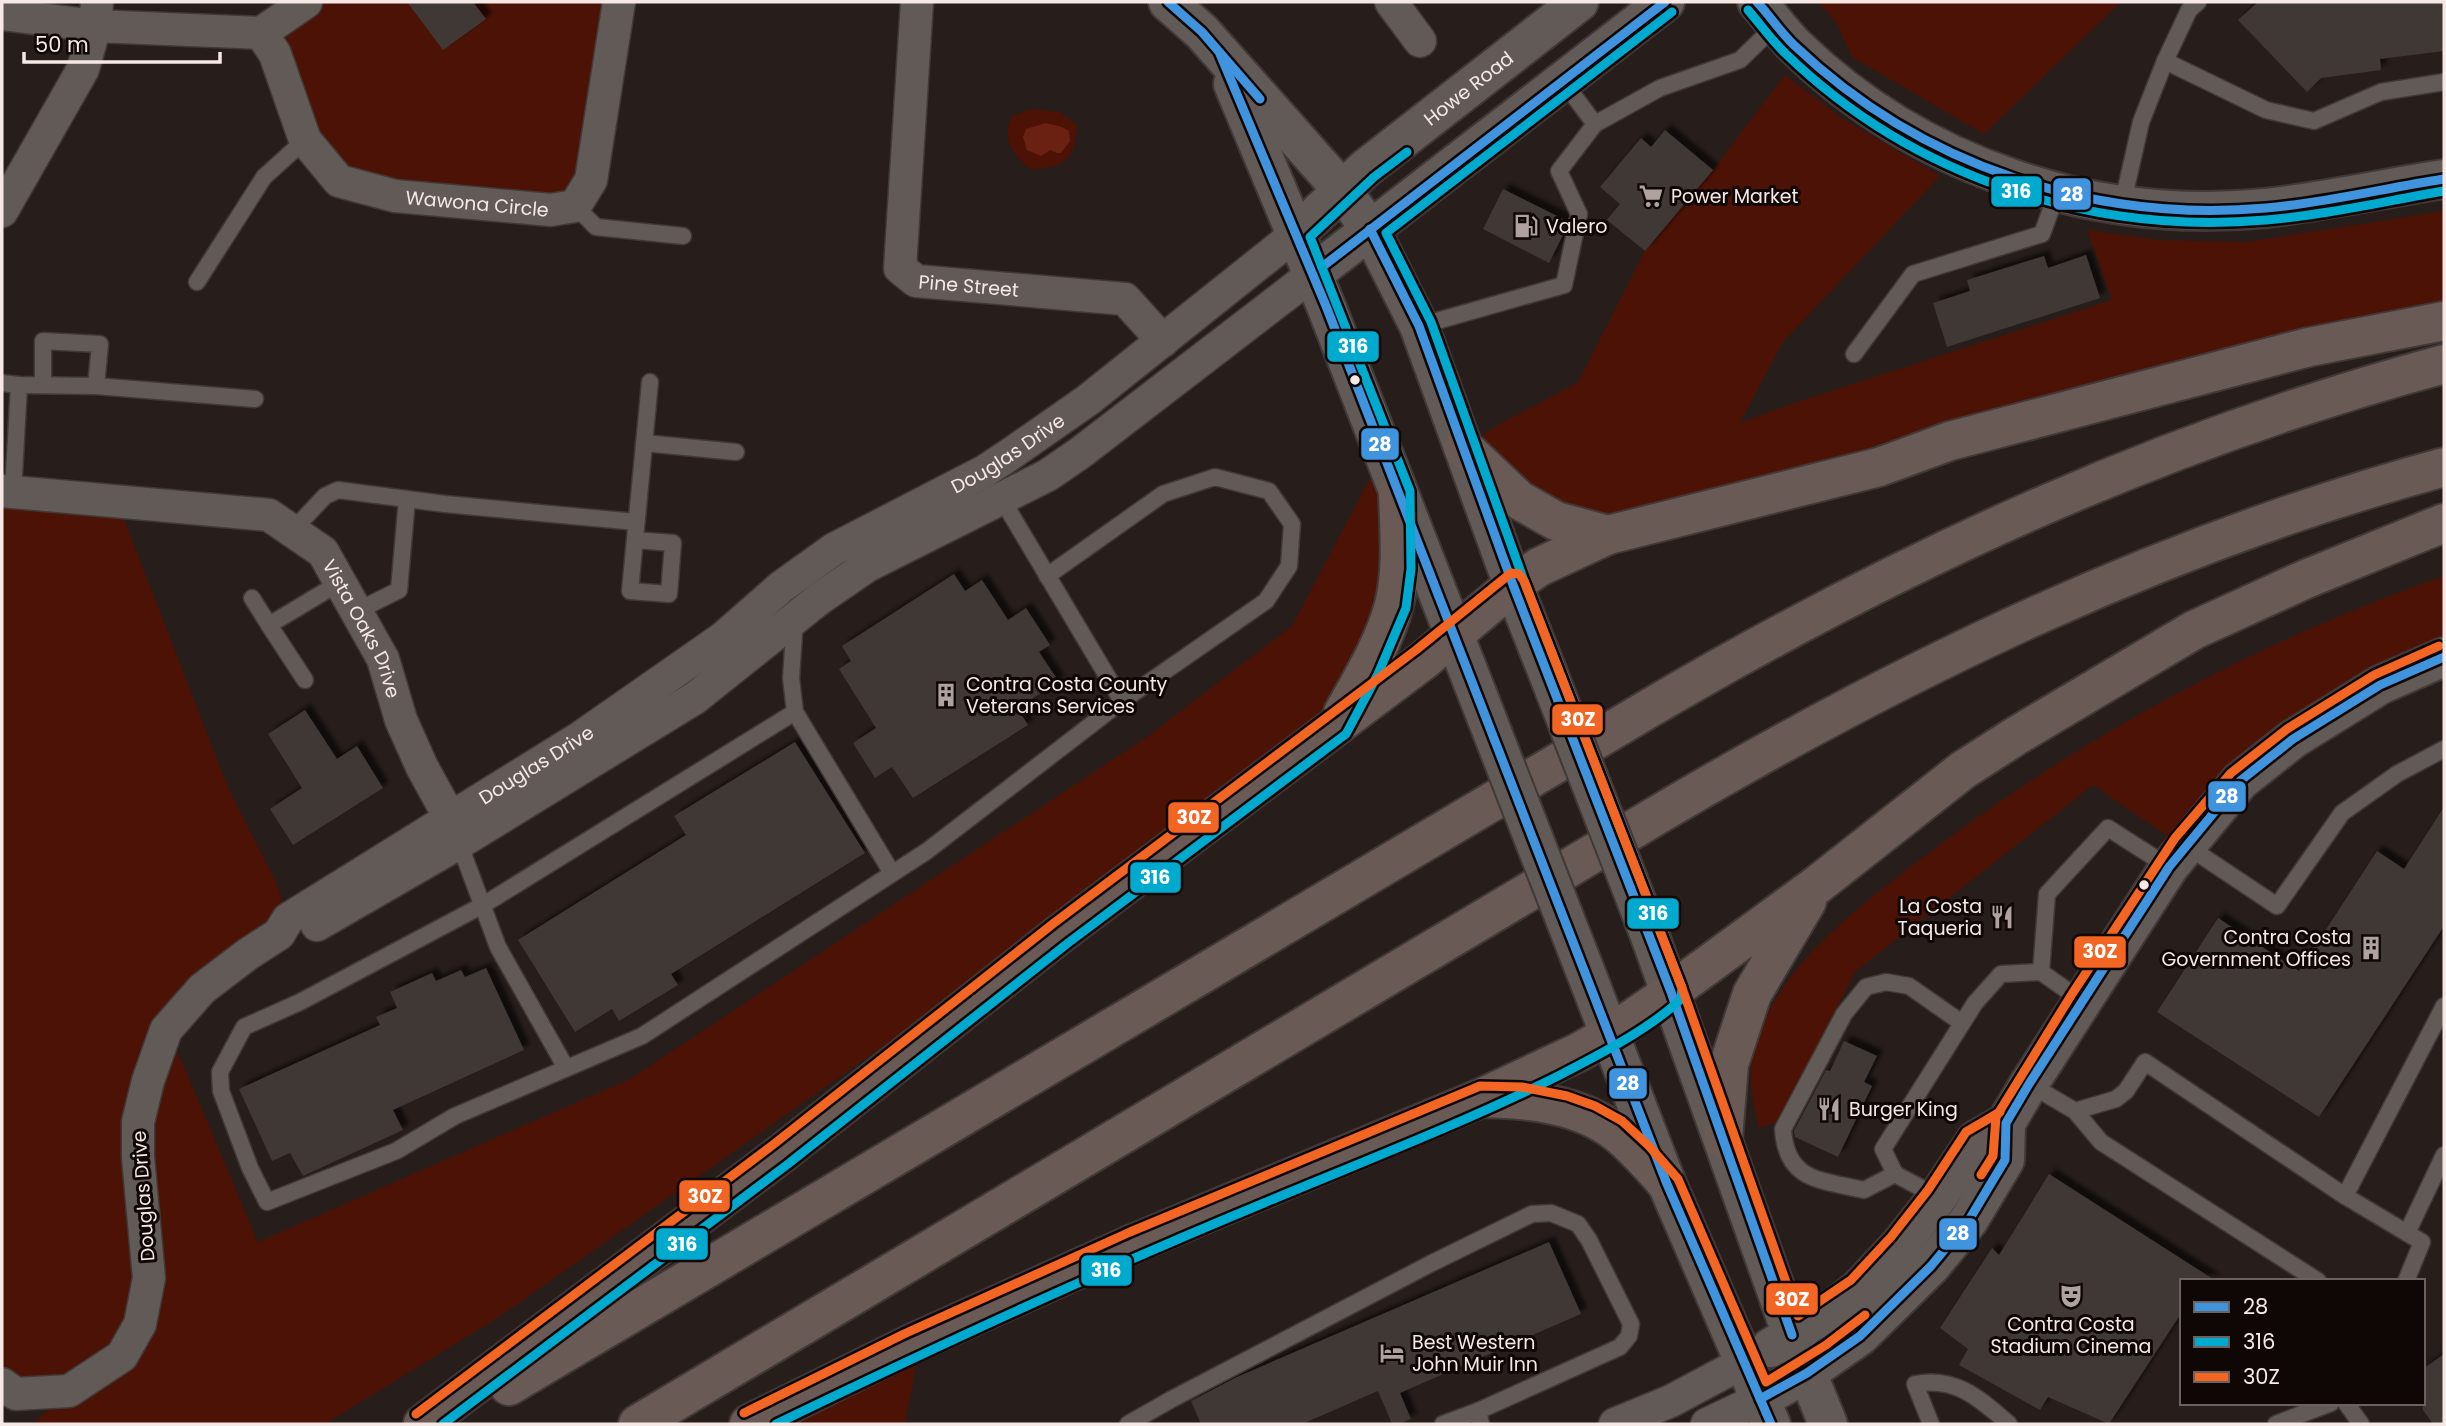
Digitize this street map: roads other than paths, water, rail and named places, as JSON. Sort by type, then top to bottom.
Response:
[{"type":"highway","points":[[423,1424],[781,1154],[1061,933],[1336,727],[1539,566],[1608,535],[1879,467],[1950,440],[2309,347],[2444,321]]},
{"type":"highway","points":[[445,1424],[1686,686],[1804,620],[1966,539],[2079,489],[2249,424],[2444,364]]},
{"type":"highway","points":[[1463,447],[1519,500],[1556,521],[1608,535]]},
{"type":"highway","points":[[638,1424],[1680,802],[1851,705],[1980,640],[2145,568],[2258,525],[2444,467]]},
{"type":"highway","points":[[1336,727],[1367,669],[1394,605],[1399,568],[1398,492]]},
{"type":"highway","points":[[750,1424],[909,1345],[1135,1243],[1480,1098],[1579,1052],[1609,1035],[1671,992],[1816,886],[1962,769],[2194,630],[2306,579],[2444,523]]},
{"type":"highway","points":[[1723,1139],[1729,1064],[1752,995],[1816,886]]},
{"type":"highway","points":[[1480,1098],[1521,1099],[1563,1107],[1589,1117],[1615,1131],[1667,1184]]},
{"type":"street","points":[[2,14],[96,14],[261,33],[306,2]]},
{"type":"street","name":"Wawona Circle","points":[[261,33],[275,54],[305,140],[340,181],[395,196],[551,210],[575,206],[592,180],[619,2]]},
{"type":"street","name":"Pine Street","points":[[917,2],[900,268],[916,281],[1125,299],[1163,341]]},
{"type":"street","points":[[1168,2],[1202,32],[1342,190],[1370,229],[1419,326],[1513,585],[1671,992],[1792,1335],[1828,1424]]},
{"type":"street","points":[[1391,2],[1420,41]]},
{"type":"street","name":"Howe Road","points":[[1296,234],[1366,168],[1580,2]]},
{"type":"street","points":[[1313,274],[1665,2]]},
{"type":"street","points":[[1767,13],[1794,45],[1845,89],[1899,124],[1952,155],[2001,177],[2057,193],[2122,206],[2183,210],[2266,208],[2444,179]]},
{"type":"street","points":[[2,211],[83,69],[96,14]]},
{"type":"street","points":[[1220,54],[1313,274],[1667,1184],[1766,1412]]},
{"type":"street","name":"Douglas Drive","points":[[455,830],[581,737],[723,638],[781,587],[834,549],[985,471],[1088,400],[1296,234]]},
{"type":"street","name":"Douglas Drive","points":[[2,1384],[16,1394],[69,1391],[122,1356],[140,1324],[149,1278],[138,1157],[138,1122],[166,1031],[202,989],[279,934],[288,919],[695,698],[794,628],[867,566],[1048,474],[1080,453],[1313,274]]},
{"type":"street","name":"Vista Oaks Drive","points":[[7,492],[270,514],[323,552],[383,659],[401,720],[455,830]]},
{"type":"street","points":[[1707,1424],[1766,1412],[1807,1373],[1860,1336],[1931,1266],[1969,1220],[2005,1160],[2006,1123],[2029,1084],[2177,856],[2240,781],[2293,739],[2380,685],[2444,657]]},
{"type":"street","points":[[1615,1424],[1671,1401],[1744,1363],[1792,1335],[1859,1289],[1900,1245],[1938,1197],[1976,1140],[2006,1123]]},
{"type":"lane","points":[[2122,206],[2141,122],[2189,10],[2198,2]]},
{"type":"lane","points":[[1419,326],[1564,285],[1579,215],[1559,171],[1595,124],[1660,88],[1740,60],[1767,13]]},
{"type":"lane","points":[[2165,61],[2266,110],[2314,121],[2381,92],[2444,82]]},
{"type":"lane","points":[[1562,80],[1595,124]]},
{"type":"lane","points":[[197,282],[264,177],[305,140]]},
{"type":"lane","points":[[1854,354],[1913,274],[2042,234],[2057,193]]},
{"type":"lane","points":[[575,206],[596,227],[682,236]]},
{"type":"lane","points":[[43,385],[43,341],[100,344],[96,386]]},
{"type":"lane","points":[[635,540],[650,382]]},
{"type":"lane","points":[[2,383],[96,386],[255,399]]},
{"type":"lane","points":[[7,492],[19,385]]},
{"type":"lane","points":[[644,443],[736,452]]},
{"type":"lane","points":[[985,471],[1122,701]]},
{"type":"lane","points":[[795,712],[483,905],[300,1002],[244,1027],[220,1072],[221,1091],[250,1168],[267,1202],[396,1151],[455,1116],[642,1036],[928,850],[1122,701],[1266,601],[1289,566],[1292,524],[1269,491],[1215,477],[1163,494],[1047,576]]},
{"type":"lane","points":[[293,530],[325,496],[338,490],[636,522]]},
{"type":"lane","points":[[355,612],[399,590],[407,499]]},
{"type":"lane","points":[[270,625],[339,583]]},
{"type":"lane","points":[[252,598],[305,680]]},
{"type":"lane","points":[[794,628],[791,678],[795,712],[892,873]]},
{"type":"lane","points":[[2041,972],[2047,894],[2108,828],[2177,856],[2277,906],[2342,813],[2397,774],[2444,749]]},
{"type":"lane","points":[[455,830],[498,947],[566,1068]]},
{"type":"lane","points":[[1938,1197],[1895,1174],[1883,1149],[1975,1003],[2001,974],[2041,972],[2082,1001]]},
{"type":"lane","points":[[1895,1174],[1864,1190],[1812,1178],[1795,1168],[1784,1149],[1783,1129],[1844,1014],[1866,987],[1886,982],[1909,986],[1962,1023]]},
{"type":"lane","points":[[2345,1196],[2444,1006]]},
{"type":"lane","points":[[2075,1111],[2116,1099],[2126,1091],[2146,1062],[2345,1196],[2422,1242],[2407,1279]]},
{"type":"lane","points":[[2029,1084],[2075,1111],[2101,1142],[2315,1279]]},
{"type":"lane","points":[[2407,1233],[2444,1155]]},
{"type":"lane","points":[[1129,1424],[1234,1366],[1532,1214],[1551,1213],[1578,1224],[1589,1240],[1631,1324],[1629,1336],[1620,1347],[1480,1417],[1443,1424]]},
{"type":"lane","points":[[1931,1424],[1915,1384],[1933,1381],[1973,1393],[2009,1424]]},
{"type":"lane","points":[[2276,1424],[2326,1405]]},
{"type":"lane","points":[[2348,1405],[2361,1424]]},
{"type":"place","name":"Power Market","points":[[1651,196]]},
{"type":"place","name":"Valero","points":[[1526,226]]},
{"type":"place","name":"Contra Costa County Veterans Services","points":[[946,695]]},
{"type":"place","name":"La Costa Taqueria","points":[[2002,917]]},
{"type":"place","name":"Contra Costa Government Offices","points":[[2371,948]]},
{"type":"place","name":"Burger King","points":[[1829,1109]]},
{"type":"place","name":"Contra Costa Stadium Cinema","points":[[2071,1296]]},
{"type":"place","name":"Best Western John Muir Inn","points":[[1392,1353]]}]
